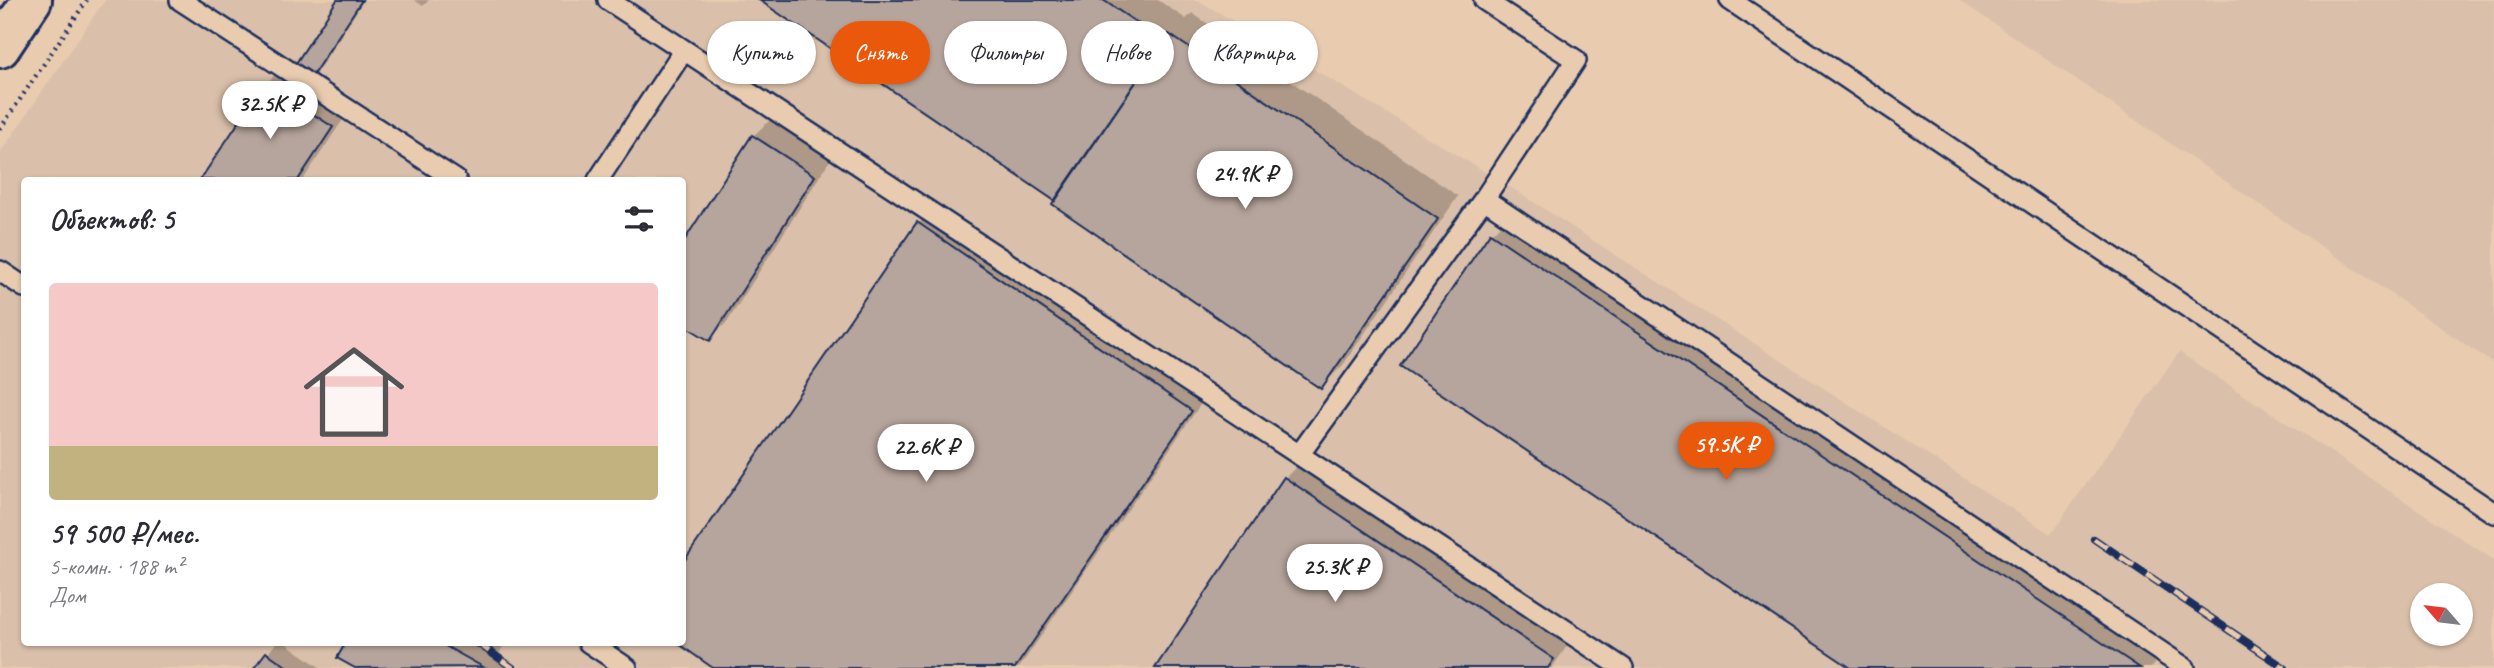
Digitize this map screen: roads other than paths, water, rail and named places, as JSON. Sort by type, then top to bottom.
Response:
[{"type":"street","points":[[0,48],[33,0]]},
{"type":"lane","points":[[180,0],[451,177]]},
{"type":"lane","points":[[608,0],[1623,668]]},
{"type":"lane","points":[[1299,454],[1484,199],[1576,60],[1484,0]]},
{"type":"lane","points":[[1730,0],[2494,513]]},
{"type":"lane","points":[[600,177],[684,50]]},
{"type":"lane","points":[[1484,199],[2185,668]]},
{"type":"lane","points":[[0,271],[21,285]]},
{"type":"lane","points":[[594,646],[627,668]]},
{"type":"railway","points":[[2094,539],[2285,668]]},
{"type":"railway","points":[[482,646],[513,668]]}]
